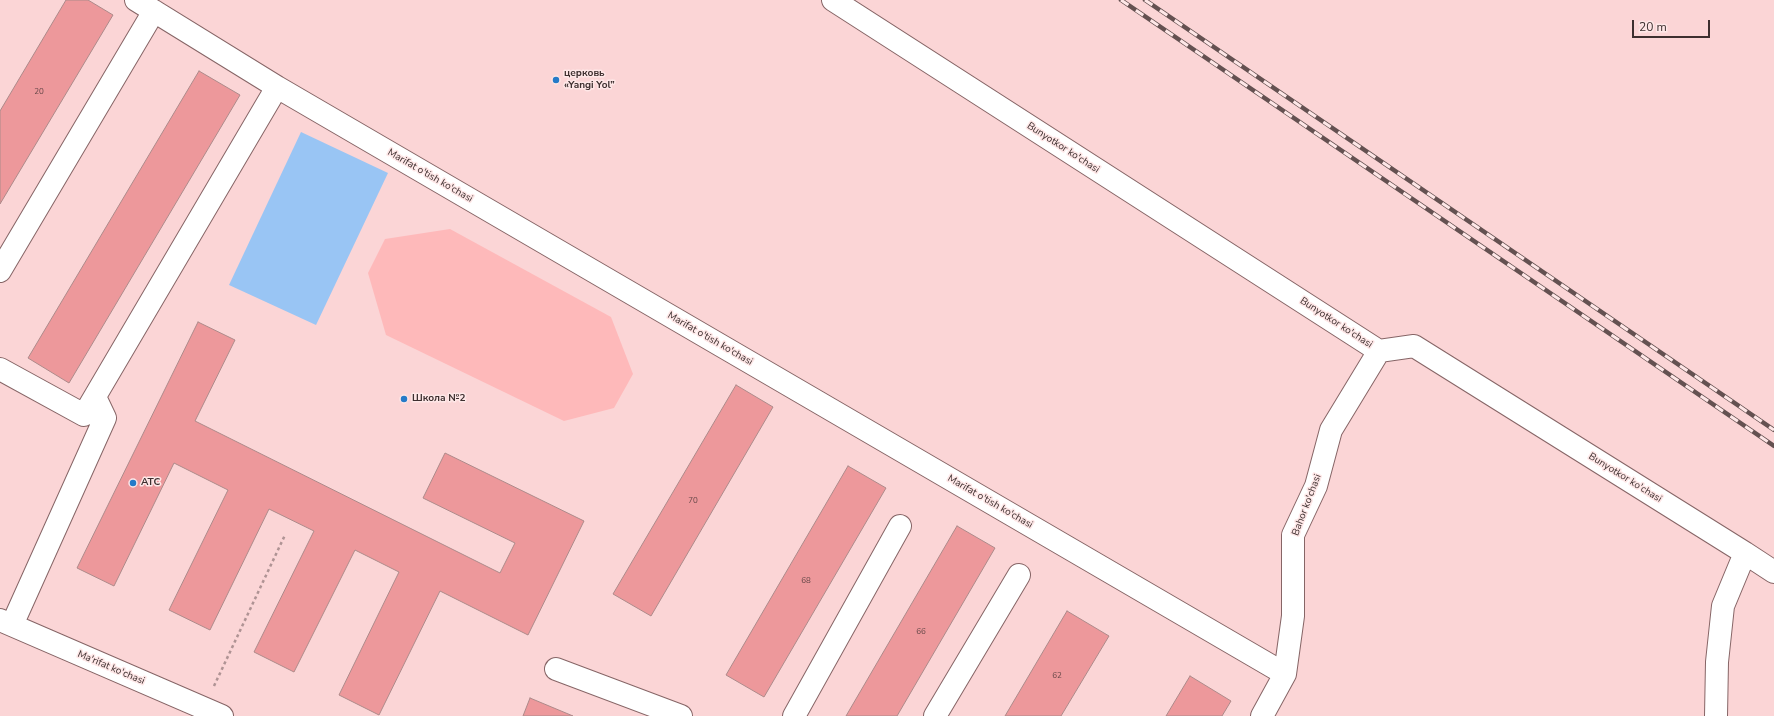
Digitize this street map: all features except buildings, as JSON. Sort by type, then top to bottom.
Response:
[{"type":"street","name":"Marifat o'tish ko'chasi","points":[[136,0],[277,87],[1285,674]]},
{"type":"street","name":"Bunyotkor ko'chasi","points":[[833,0],[1379,351],[1414,346],[1774,572]]},
{"type":"street","points":[[0,271],[154,11]]},
{"type":"street","points":[[0,369],[84,415],[277,87]]},
{"type":"street","name":"Bahor ko'chasi","points":[[1262,716],[1285,674],[1292,616],[1293,535],[1316,486],[1331,430],[1379,351]]},
{"type":"street","points":[[6,623],[105,418],[95,397]]},
{"type":"street","points":[[794,716],[900,526]]},
{"type":"street","points":[[1716,716],[1717,662],[1723,606],[1745,553]]},
{"type":"street","points":[[935,716],[1019,575]]},
{"type":"street","name":"Ma'rifat ko'chasi","points":[[6,623],[213,712]]},
{"type":"street","points":[[556,669],[681,716]]},
{"type":"path","points":[[213,712],[286,535]]},
{"type":"shaded area","points":[[450,229],[611,317],[633,374],[614,408],[564,421],[386,335],[368,273],[385,239]]},
{"type":"water","points":[[301,132],[388,173],[316,325],[229,285]]},
{"type":"railway","points":[[1121,0],[1774,446]]},
{"type":"railway","points":[[1145,0],[1774,430]]},
{"type":"place","name":"церковь «Yangi Yol”","points":[[556,80]]},
{"type":"place","name":"Школа №2","points":[[404,399]]},
{"type":"place","name":"АТС","points":[[133,483]]}]
